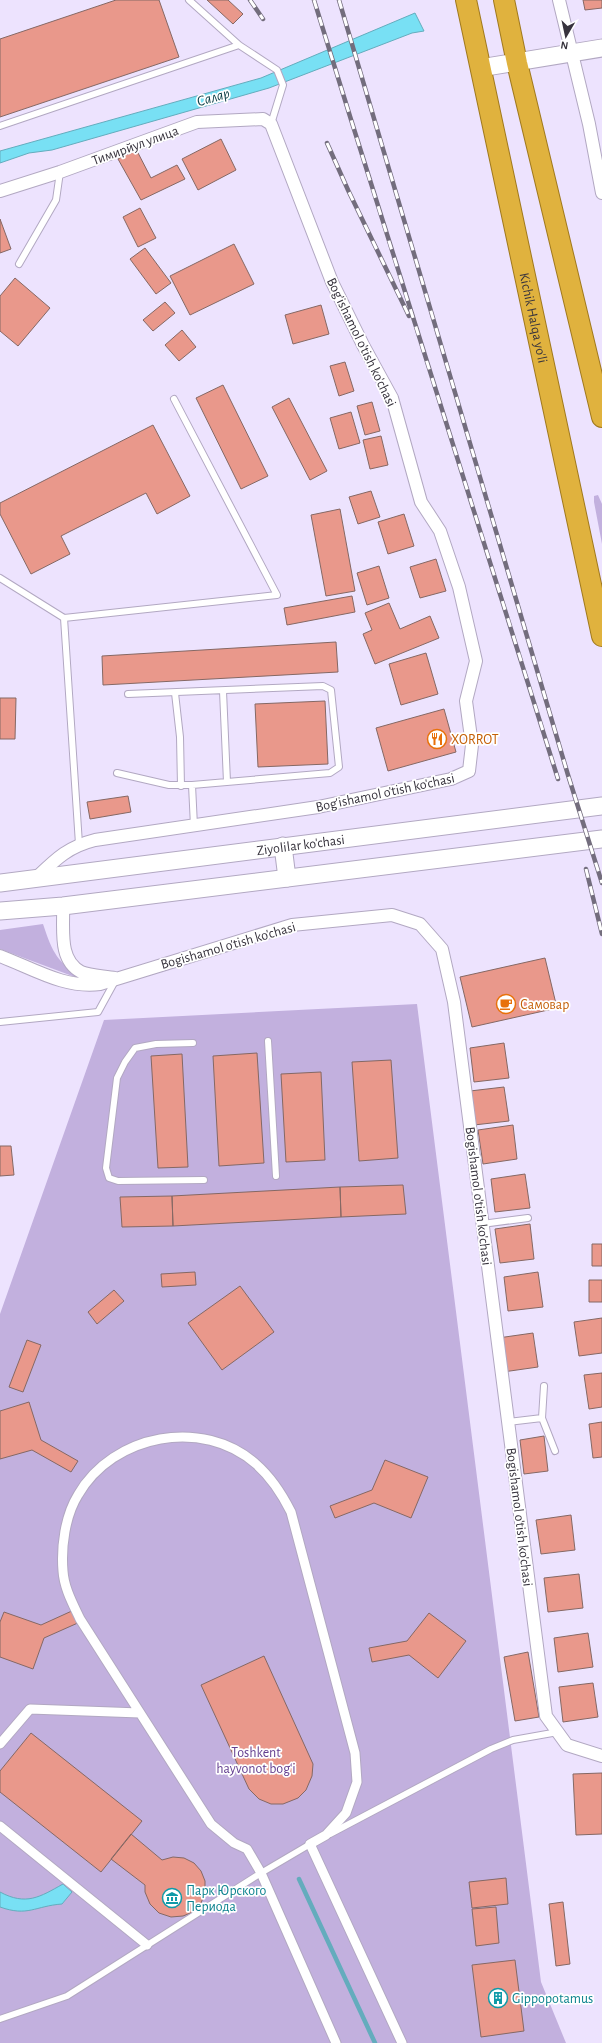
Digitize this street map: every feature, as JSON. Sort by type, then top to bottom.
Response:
[{"type":"highway","name":"Kichik Halqa yo'li","points":[[466,0],[602,636]]},
{"type":"highway","points":[[504,0],[517,62],[567,264],[602,417]]},
{"type":"main road","points":[[480,68],[602,48]]},
{"type":"main road","name":"Ziyolilar ko'chasi","points":[[0,883],[34,880],[282,846],[602,806]]},
{"type":"main road","points":[[0,910],[63,906],[602,839]]},
{"type":"main road","points":[[282,846],[287,878]]},
{"type":"street","points":[[561,5],[589,124],[602,193]]},
{"type":"street","name":"Тимирйул улица","points":[[0,191],[60,172],[197,122],[263,119],[271,124]]},
{"type":"street","name":"Bog'ishamol o'tish ko'chasi","points":[[34,880],[60,855],[79,844],[95,840],[318,807],[451,779],[469,772],[472,745],[466,701],[476,661],[459,587],[440,531],[421,502],[392,398],[363,345],[332,282],[271,124]]},
{"type":"street","name":"Bogishamol o'tish ko'chasi","points":[[63,906],[65,950],[68,961],[82,972],[116,979]]},
{"type":"street","name":"Bogishamol o'tish ko'chasi","points":[[0,956],[68,983],[85,986],[100,984],[292,925],[392,915],[420,924],[442,948],[454,1002],[546,1716],[567,1745],[602,1756]]},
{"type":"street","points":[[336,2043],[261,1873],[247,1849],[234,1843],[211,1824],[80,1619],[68,1595],[63,1572],[63,1535],[78,1495],[99,1468],[129,1448],[154,1439],[178,1436],[205,1439],[233,1449],[256,1463],[277,1486],[291,1512],[356,1753],[357,1782],[346,1813],[326,1835],[310,1844],[402,2043]]},
{"type":"street","points":[[0,1744],[30,1709],[140,1713]]},
{"type":"street","points":[[0,1826],[146,1945]]},
{"type":"lane","points":[[190,0],[239,45],[277,70],[283,85],[271,124]]},
{"type":"lane","points":[[0,126],[239,45]]},
{"type":"lane","points":[[19,264],[56,200],[60,172]]},
{"type":"lane","points":[[0,578],[64,618],[277,595],[174,399]]},
{"type":"lane","points":[[64,618],[79,844]]},
{"type":"lane","points":[[117,773],[181,786],[330,773],[339,767],[331,690],[323,686],[128,694]]},
{"type":"lane","points":[[222,690],[227,782]]},
{"type":"lane","points":[[175,693],[180,737],[181,786]]},
{"type":"lane","points":[[192,785],[194,826]]},
{"type":"lane","points":[[0,1022],[98,1012],[116,979]]},
{"type":"lane","points":[[268,1041],[276,1176]]},
{"type":"lane","points":[[193,1043],[156,1044],[135,1048],[125,1062],[117,1078],[106,1168],[109,1178],[118,1181],[204,1180]]},
{"type":"lane","points":[[482,1224],[528,1218]]},
{"type":"lane","points":[[544,1386],[542,1418],[555,1451]]},
{"type":"lane","points":[[508,1422],[542,1418]]},
{"type":"lane","points":[[0,2019],[67,1996],[261,1873],[310,1844],[491,1748],[513,1740],[558,1732]]},
{"type":"green space","points":[[598,495],[602,504],[602,544],[594,502],[594,496]]},
{"type":"green space","points":[[43,924],[53,950],[57,956],[67,967],[83,980],[0,949],[0,930]]},
{"type":"green space","name":"Toshkent hayvonot bogʻi","points":[[417,1004],[541,1982],[566,2043],[0,2043],[0,1314],[104,1020]]},
{"type":"water","name":"Салар","points":[[415,13],[424,31],[412,33],[269,88],[52,150],[29,153],[0,163],[0,151],[261,78]]},
{"type":"water","points":[[63,1884],[72,1892],[62,1904],[25,1911],[10,1910],[0,1907],[0,1892],[18,1898],[33,1898],[47,1893]]},
{"type":"building","points":[[116,0],[159,0],[179,57],[0,117],[0,39]]},
{"type":"building","points":[[207,0],[228,0],[243,14],[233,24]]},
{"type":"building","points":[[583,0],[602,0],[602,8],[585,10]]},
{"type":"building","points":[[221,139],[236,170],[198,190],[182,159]]},
{"type":"building","points":[[136,149],[151,178],[177,165],[185,179],[141,200],[118,159]]},
{"type":"building","points":[[140,208],[156,238],[138,247],[123,217]]},
{"type":"building","points":[[0,219],[11,249],[0,253]]},
{"type":"building","points":[[234,244],[254,284],[190,315],[170,276]]},
{"type":"building","points":[[145,248],[171,283],[156,294],[130,259]]},
{"type":"building","points":[[15,278],[50,308],[18,346],[0,331],[0,296]]},
{"type":"building","points":[[165,302],[175,313],[153,331],[143,320]]},
{"type":"building","points":[[321,305],[329,334],[293,344],[285,315]]},
{"type":"building","points":[[182,330],[196,347],[179,361],[165,345]]},
{"type":"building","points":[[345,362],[354,391],[339,396],[330,366]]},
{"type":"building","points":[[223,385],[268,476],[241,489],[196,398]]},
{"type":"building","points":[[289,398],[327,471],[310,480],[272,407]]},
{"type":"building","points":[[372,402],[380,431],[365,435],[357,406]]},
{"type":"building","points":[[351,412],[360,443],[339,449],[330,418]]},
{"type":"building","points":[[153,425],[190,496],[157,514],[146,493],[61,536],[70,554],[31,574],[0,514],[0,503]]},
{"type":"building","points":[[381,436],[388,465],[370,469],[363,440]]},
{"type":"building","points":[[371,491],[380,517],[358,524],[349,497]]},
{"type":"building","points":[[340,509],[355,591],[326,596],[311,515]]},
{"type":"building","points":[[404,514],[414,546],[388,554],[378,522]]},
{"type":"building","points":[[436,559],[446,591],[420,598],[410,567]]},
{"type":"building","points":[[379,566],[389,598],[367,605],[357,573]]},
{"type":"building","points":[[352,596],[355,612],[287,625],[284,608]]},
{"type":"building","points":[[389,603],[400,629],[430,616],[439,638],[375,664],[363,634],[372,630],[365,613]]},
{"type":"building","points":[[336,642],[338,672],[103,685],[102,656]]},
{"type":"building","points":[[426,653],[438,694],[401,705],[389,664]]},
{"type":"building","points":[[0,698],[16,698],[15,739],[0,739]]},
{"type":"building","points":[[325,701],[328,764],[258,767],[255,704]]},
{"type":"building","points":[[444,709],[456,752],[388,771],[376,728]]},
{"type":"building","points":[[128,796],[131,812],[90,819],[87,802]]},
{"type":"building","points":[[545,958],[557,1008],[472,1027],[460,977]]},
{"type":"building","points":[[504,1043],[509,1078],[474,1082],[470,1048]]},
{"type":"building","points":[[257,1053],[264,1163],[219,1166],[213,1056]]},
{"type":"building","points":[[182,1054],[188,1167],[158,1168],[151,1056]]},
{"type":"building","points":[[391,1060],[398,1158],[359,1161],[352,1062]]},
{"type":"building","points":[[321,1072],[325,1160],[286,1162],[281,1074]]},
{"type":"building","points":[[504,1087],[509,1121],[474,1125],[470,1091]]},
{"type":"building","points":[[513,1125],[517,1159],[483,1164],[478,1130]]},
{"type":"building","points":[[0,1146],[11,1146],[14,1175],[0,1176]]},
{"type":"building","points":[[525,1174],[530,1208],[495,1212],[491,1179]]},
{"type":"building","points":[[403,1185],[406,1214],[341,1217],[340,1187]]},
{"type":"building","points":[[340,1187],[341,1217],[173,1226],[172,1196]]},
{"type":"building","points":[[172,1196],[173,1226],[122,1227],[120,1197]]},
{"type":"building","points":[[530,1224],[534,1259],[500,1263],[495,1229]]},
{"type":"building","points":[[592,1244],[602,1244],[602,1266],[592,1266]]},
{"type":"building","points":[[195,1272],[196,1285],[162,1287],[161,1274]]},
{"type":"building","points":[[538,1272],[543,1307],[508,1311],[504,1277]]},
{"type":"building","points":[[589,1280],[602,1280],[602,1302],[589,1302]]},
{"type":"building","points":[[240,1286],[274,1332],[222,1370],[188,1323]]},
{"type":"building","points":[[114,1290],[124,1301],[97,1324],[88,1312]]},
{"type":"building","points":[[602,1318],[602,1353],[579,1356],[574,1322]]},
{"type":"building","points":[[533,1333],[538,1367],[503,1372],[498,1338]]},
{"type":"building","points":[[27,1340],[41,1345],[23,1392],[9,1387]]},
{"type":"building","points":[[602,1373],[602,1407],[589,1409],[584,1375]]},
{"type":"building","points":[[29,1402],[41,1440],[78,1461],[71,1472],[32,1450],[0,1459],[0,1411]]},
{"type":"building","points":[[602,1422],[602,1457],[593,1458],[589,1424]]},
{"type":"building","points":[[544,1436],[548,1471],[524,1474],[520,1440]]},
{"type":"building","points":[[385,1460],[428,1477],[411,1518],[374,1503],[335,1518],[330,1506],[372,1490]]},
{"type":"building","points":[[571,1515],[575,1550],[541,1554],[536,1520]]},
{"type":"building","points":[[579,1574],[583,1608],[548,1612],[544,1578]]},
{"type":"building","points":[[74,1610],[80,1622],[44,1638],[33,1669],[0,1657],[0,1622],[4,1612],[41,1625]]},
{"type":"building","points":[[429,1613],[466,1641],[438,1678],[409,1655],[372,1662],[369,1648],[407,1641]]},
{"type":"building","points":[[588,1633],[593,1667],[558,1672],[554,1638]]},
{"type":"building","points":[[528,1652],[539,1717],[515,1721],[504,1657]]},
{"type":"building","points":[[264,1656],[313,1764],[312,1776],[306,1790],[298,1798],[283,1804],[271,1804],[259,1799],[249,1789],[201,1685]]},
{"type":"building","points":[[593,1683],[598,1717],[563,1722],[559,1687]]},
{"type":"building","points":[[31,1733],[142,1821],[101,1872],[0,1792],[0,1771]]},
{"type":"building","points":[[602,1773],[602,1834],[576,1835],[573,1774]]},
{"type":"building","points":[[131,1834],[162,1860],[173,1857],[184,1858],[194,1863],[201,1871],[205,1881],[205,1893],[201,1903],[193,1912],[183,1916],[171,1917],[159,1913],[150,1904],[145,1892],[145,1885],[111,1859]]},
{"type":"building","points":[[506,1878],[508,1904],[472,1908],[469,1882]]},
{"type":"building","points":[[563,1902],[570,1964],[556,1966],[549,1904]]},
{"type":"building","points":[[496,1907],[499,1943],[476,1946],[472,1909]]},
{"type":"building","name":"Gippopotamus","points":[[515,1960],[524,2031],[481,2037],[472,1965]]},
{"type":"waterway","points":[[299,1879],[375,2043]]},
{"type":"railway","points":[[250,0],[263,19]]},
{"type":"railway","points":[[314,0],[558,779]]},
{"type":"railway","points":[[339,0],[568,775],[602,883]]},
{"type":"railway","points":[[327,143],[409,316]]},
{"type":"railway","points":[[586,869],[602,934]]},
{"type":"place","name":"XORROT","points":[[437,739]]},
{"type":"place","name":"Самовар","points":[[506,1004]]},
{"type":"place","name":"Парк Юрского Периода","points":[[172,1898]]},
{"type":"place","name":"Gippopotamus","points":[[498,1998]]}]
